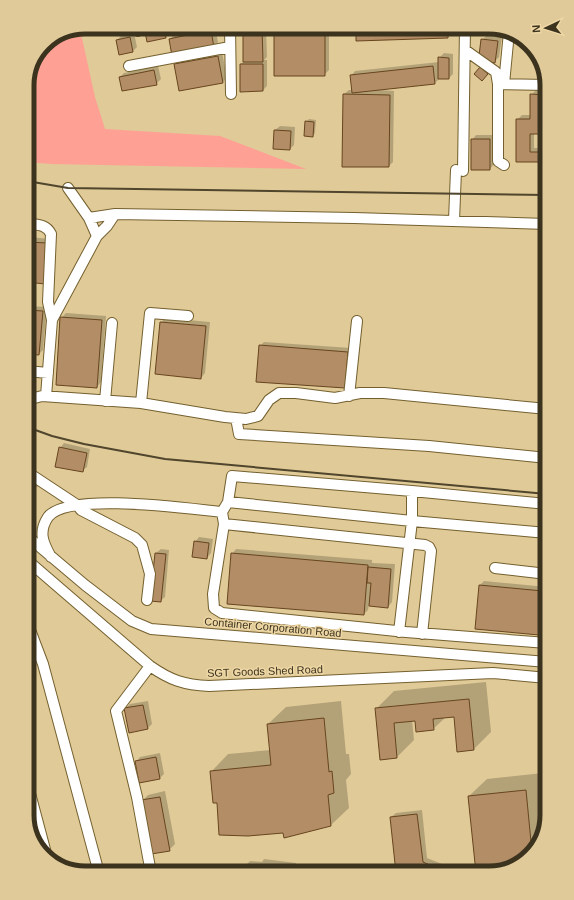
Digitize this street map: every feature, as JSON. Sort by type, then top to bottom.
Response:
[{"type":"street","points":[[230,34],[231,94]]},
{"type":"street","points":[[454,221],[460,171],[465,34]]},
{"type":"street","points":[[504,165],[498,160],[501,84],[508,38]]},
{"type":"street","points":[[129,66],[230,47]]},
{"type":"street","points":[[465,50],[496,72],[501,84]]},
{"type":"street","points":[[501,84],[540,85]]},
{"type":"street","points":[[68,188],[89,218],[97,236]]},
{"type":"street","points":[[52,320],[97,236],[107,226],[115,214]]},
{"type":"street","points":[[89,218],[115,214],[540,224]]},
{"type":"street","points":[[34,225],[43,226],[48,229],[51,234],[48,302],[52,320],[46,396]]},
{"type":"street","points":[[141,403],[150,313],[188,316]]},
{"type":"street","points":[[349,396],[357,321]]},
{"type":"street","points":[[105,400],[112,323]]},
{"type":"street","points":[[34,372],[48,373]]},
{"type":"street","points":[[34,399],[46,396],[141,403],[225,418],[246,419],[258,416],[269,400],[279,393],[296,393],[336,398],[360,393],[384,393],[540,408]]},
{"type":"street","points":[[236,418],[239,434],[429,446],[540,457]]},
{"type":"street","points":[[540,503],[232,476],[228,502],[222,512],[224,524],[214,594],[214,608],[222,613],[400,632],[540,642]]},
{"type":"street","points":[[34,477],[77,505],[81,510],[135,538],[142,545],[150,574],[147,600]]},
{"type":"street","points":[[400,632],[412,521],[412,491]]},
{"type":"street","points":[[228,502],[540,532]]},
{"type":"street","points":[[51,557],[43,543],[42,531],[49,516],[63,508],[83,504],[130,503],[222,512]]},
{"type":"street","points":[[224,524],[410,543],[429,547],[431,551],[422,634]]},
{"type":"street","name":"Container Corporation Road","points":[[34,542],[132,621],[151,629],[540,661]]},
{"type":"street","name":"SGT Goods Shed Road","points":[[34,566],[150,666],[164,676],[176,681],[205,686],[493,673],[540,677]]},
{"type":"street","points":[[495,568],[540,573]]},
{"type":"street","points":[[34,640],[43,664],[97,866]]},
{"type":"street","points":[[150,666],[116,711],[137,797],[150,866]]},
{"type":"street","points":[[34,808],[44,845]]},
{"type":"shaded area","points":[[81,34],[95,97],[105,129],[220,136],[306,169],[34,163],[34,81],[36,72],[43,56],[56,43],[65,38]]},
{"type":"building","points":[[145,34],[165,34],[166,38],[147,42]]},
{"type":"building","points":[[192,34],[212,34],[214,48],[172,56],[169,39]]},
{"type":"building","points":[[243,34],[262,34],[263,62],[243,62]]},
{"type":"building","points":[[274,34],[325,34],[325,76],[274,76]]},
{"type":"building","points":[[356,34],[448,34],[448,38],[356,41]]},
{"type":"building","points":[[130,37],[133,52],[119,55],[116,40]]},
{"type":"building","points":[[481,39],[498,41],[495,63],[484,61],[484,57],[479,56]]},
{"type":"building","points":[[218,56],[223,83],[179,91],[174,64]]},
{"type":"building","points":[[438,57],[449,58],[449,79],[438,79]]},
{"type":"building","points":[[240,64],[263,64],[263,91],[240,92]]},
{"type":"building","points":[[433,66],[435,84],[352,93],[350,75]]},
{"type":"building","points":[[480,67],[488,74],[482,81],[474,74]]},
{"type":"building","points":[[154,70],[157,85],[122,91],[119,77]]},
{"type":"building","points":[[343,94],[390,95],[389,167],[342,167]]},
{"type":"building","points":[[530,94],[540,95],[540,134],[530,134],[530,152],[540,152],[540,162],[516,162],[516,119],[530,119]]},
{"type":"building","points":[[305,121],[314,122],[313,137],[304,136]]},
{"type":"building","points":[[274,130],[291,131],[290,150],[273,149]]},
{"type":"building","points":[[471,139],[490,139],[490,170],[471,170]]},
{"type":"building","points":[[34,242],[48,243],[45,284],[34,283]]},
{"type":"building","points":[[34,310],[43,311],[39,355],[34,355]]},
{"type":"building","points":[[60,317],[102,320],[97,388],[56,385]]},
{"type":"building","points":[[160,322],[206,326],[201,379],[155,374]]},
{"type":"building","points":[[259,345],[348,352],[345,388],[256,382]]},
{"type":"building","points":[[59,447],[87,453],[83,472],[55,467]]},
{"type":"building","points":[[194,541],[209,543],[207,559],[192,557]]},
{"type":"building","points":[[155,553],[166,554],[161,602],[150,601]]},
{"type":"building","points":[[231,553],[368,565],[364,615],[227,604]]},
{"type":"building","points":[[368,567],[391,569],[388,608],[369,606],[371,583],[367,583]]},
{"type":"building","points":[[479,585],[540,591],[539,635],[475,629]]},
{"type":"building","points":[[469,699],[474,750],[457,752],[454,717],[433,719],[434,730],[416,732],[415,721],[394,723],[397,758],[380,760],[375,708]]},
{"type":"building","points":[[143,705],[148,729],[129,733],[124,708]]},
{"type":"building","points":[[324,718],[329,772],[332,771],[334,793],[328,795],[331,826],[284,838],[283,833],[248,836],[219,835],[217,803],[213,803],[210,771],[271,765],[267,724]]},
{"type":"building","points":[[156,757],[160,779],[139,783],[135,761]]},
{"type":"building","points":[[526,790],[531,844],[527,849],[512,861],[496,866],[475,866],[468,796]]},
{"type":"building","points":[[160,797],[170,851],[151,854],[141,800]]},
{"type":"building","points":[[417,814],[423,862],[432,866],[395,866],[390,817]]},
{"type":"railway","points":[[34,182],[68,188],[540,195]]},
{"type":"railway","points":[[34,430],[52,436],[84,444],[165,459],[540,493]]}]
